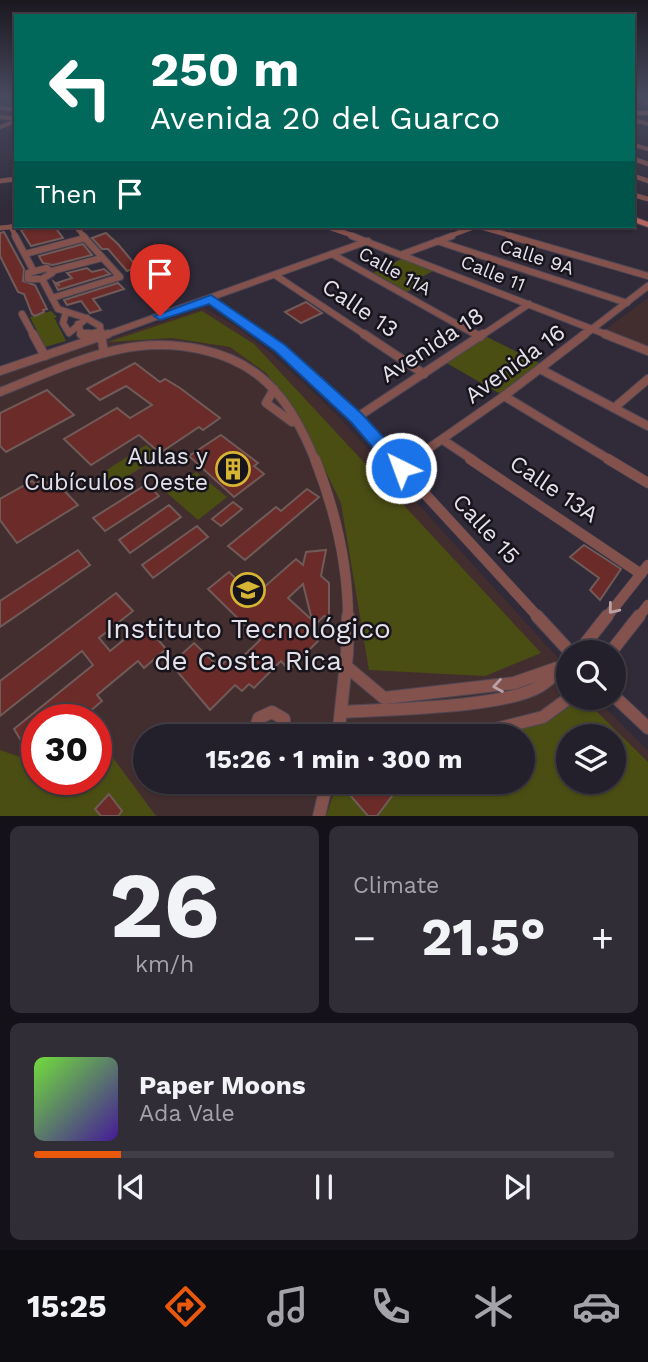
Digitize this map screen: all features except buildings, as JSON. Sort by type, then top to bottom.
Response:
[{"type":"street","points":[[635,146],[648,143]]},
{"type":"street","points":[[635,146],[648,149]]},
{"type":"street","points":[[11,227],[33,270]]},
{"type":"street","points":[[0,228],[14,227]]},
{"type":"street","points":[[52,298],[120,277],[77,228]]},
{"type":"street","name":"Calle 11","points":[[331,228],[648,351]]},
{"type":"street","points":[[403,254],[472,228]]},
{"type":"street","points":[[484,228],[648,276]]},
{"type":"street","points":[[25,254],[85,238]]},
{"type":"street","points":[[78,324],[82,336],[111,334],[368,241]]},
{"type":"street","name":"Calle 9A","points":[[437,241],[627,303]]},
{"type":"street","name":"Calle 11A","points":[[332,254],[480,337]]},
{"type":"street","points":[[52,271],[43,268],[33,270],[27,275],[28,279],[42,279],[52,271],[102,257]]},
{"type":"street","name":"Calle 13","points":[[275,275],[424,374]]},
{"type":"street","points":[[42,279],[58,309],[87,318],[100,326],[104,353]]},
{"type":"street","name":"Avenida 16","points":[[401,468],[504,396],[648,286]]},
{"type":"street","name":"Calle 15","points":[[211,299],[280,348],[356,418],[559,640]]},
{"type":"street","name":"Avenida 18","points":[[356,418],[529,304]]},
{"type":"street","points":[[66,312],[63,324],[69,332],[73,346]]},
{"type":"street","points":[[22,314],[45,356]]},
{"type":"street","points":[[69,332],[87,318]]},
{"type":"street","points":[[0,370],[101,334]]},
{"type":"street","points":[[111,334],[114,351]]},
{"type":"street","points":[[0,392],[104,353],[156,345],[190,347],[220,353],[245,367],[274,389],[323,471],[335,506],[344,548],[349,628],[340,724]]},
{"type":"street","points":[[540,369],[648,426]]},
{"type":"street","points":[[614,408],[648,379]]},
{"type":"street","points":[[274,389],[265,403],[298,427]]},
{"type":"street","points":[[504,396],[648,483]]},
{"type":"street","name":"Calle 13A","points":[[443,440],[644,569]]},
{"type":"street","points":[[588,640],[644,569]]},
{"type":"street","points":[[621,640],[648,606]]},
{"type":"street","points":[[347,667],[384,698],[514,683],[556,667]]},
{"type":"street","points":[[342,712],[475,702],[520,694],[540,686],[556,672]]},
{"type":"street","points":[[626,707],[648,728]]},
{"type":"street","points":[[515,724],[543,717],[556,708]]},
{"type":"street","points":[[257,724],[259,718],[272,712],[285,719],[285,724]]},
{"type":"street","points":[[318,816],[324,794]]},
{"type":"shaded area","points":[[405,257],[435,270],[418,279],[425,283],[407,292],[373,273]]},
{"type":"shaded area","points":[[648,298],[648,347],[606,329]]},
{"type":"shaded area","name":"Instituto Tecnológico de Costa Rica","points":[[204,308],[234,325],[272,354],[336,414],[556,656],[556,710],[607,710],[621,724],[556,724],[556,794],[626,794],[626,729],[648,751],[648,816],[0,816],[0,375]]},
{"type":"shaded area","points":[[51,311],[57,317],[53,319],[66,341],[45,347],[30,317]]},
{"type":"shaded area","points":[[202,311],[254,344],[541,653],[485,676],[369,670],[341,503],[298,414],[266,373],[230,347],[172,338],[108,342]]},
{"type":"shaded area","points":[[483,335],[545,366],[504,396],[443,361]]},
{"type":"shaded area","points":[[146,445],[159,456],[114,485],[102,473]]},
{"type":"shaded area","points":[[196,472],[227,497],[198,520],[166,492]]},
{"type":"shaded area","points":[[556,709],[595,710],[609,724],[556,724],[556,794],[626,794],[626,740],[648,762],[648,816],[326,816],[334,794],[535,794],[535,724],[494,724]]},
{"type":"shaded area","points":[[0,750],[21,757],[21,795],[112,795],[112,757],[133,785],[133,794],[140,794],[156,816],[0,816]]},
{"type":"place","name":"Aulas y Cubículos Oeste","points":[[233,469]]},
{"type":"place","name":"Instituto Tecnológico de Costa Rica","points":[[248,590]]},
{"type":"route","points":[[160,316],[211,299],[280,348],[356,418],[401,468]]}]
